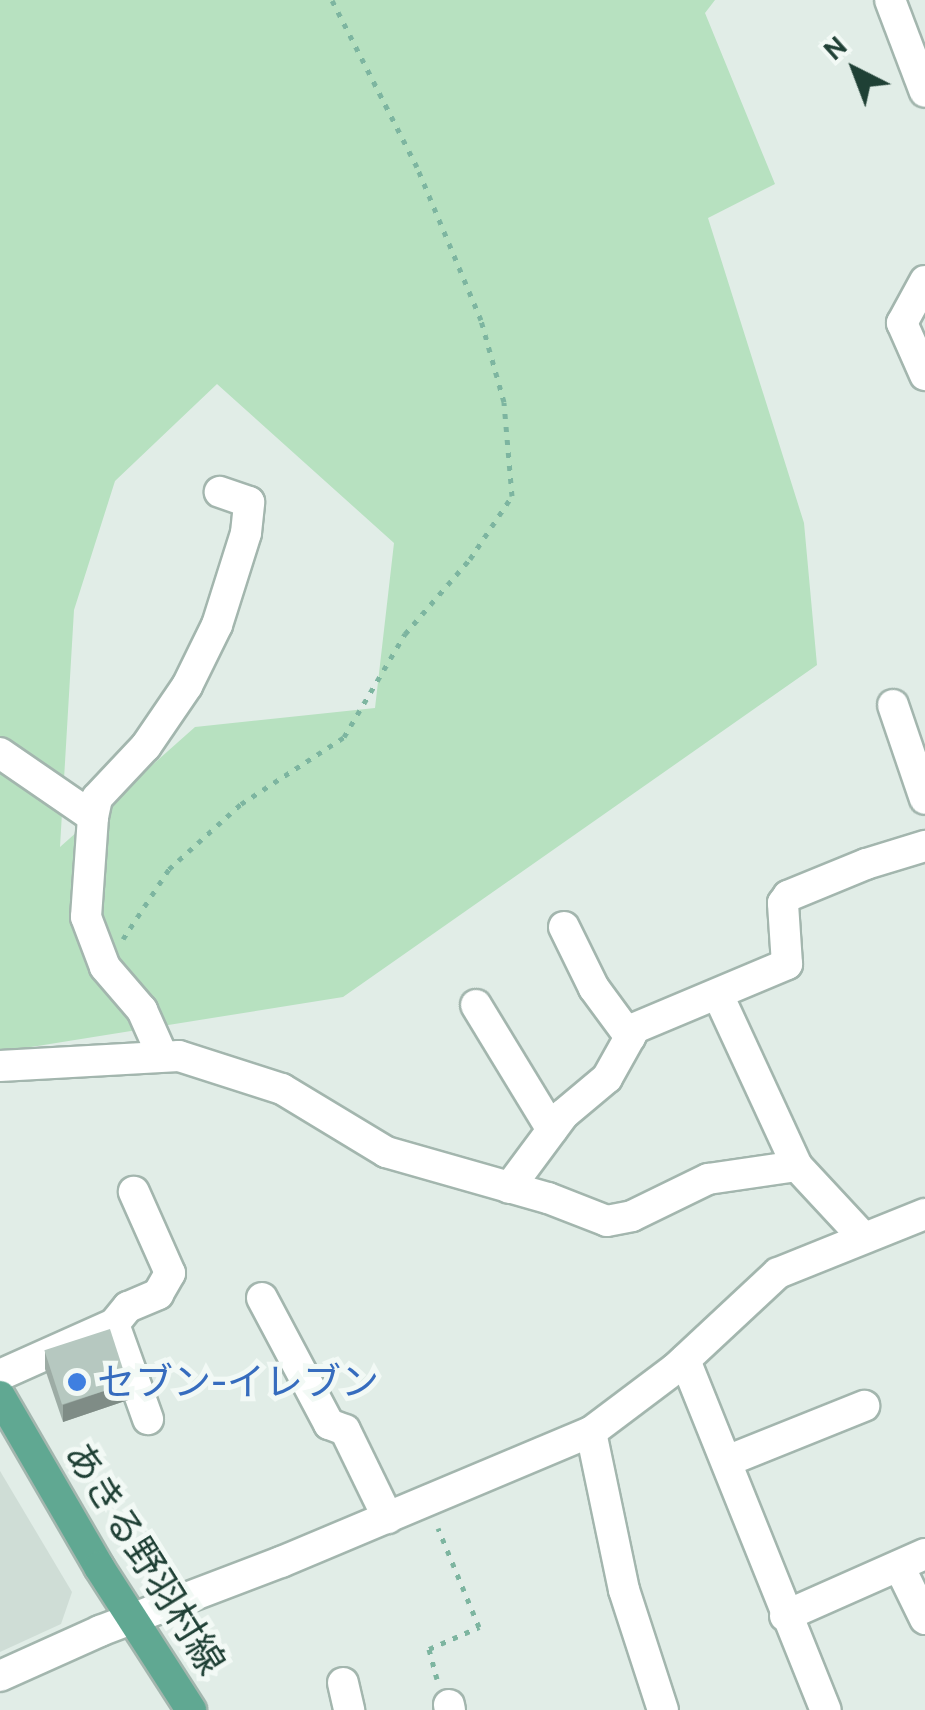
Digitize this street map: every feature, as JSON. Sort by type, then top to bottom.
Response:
[{"type":"main road","name":"あきる野羽村線","points":[[0,1396],[191,1710]]},
{"type":"street","points":[[890,0],[925,92]]},
{"type":"street","points":[[925,281],[902,323],[925,375]]},
{"type":"street","points":[[162,1054],[142,1010],[105,967],[86,917],[93,817],[97,798],[146,746],[187,686],[218,625],[246,533],[249,502],[220,492]]},
{"type":"street","points":[[893,705],[925,798]]},
{"type":"street","points":[[0,753],[93,817]]},
{"type":"street","points":[[509,1188],[552,1130],[607,1078],[630,1037],[648,1020],[719,997],[787,964],[783,903],[788,896],[866,864],[925,846]]},
{"type":"street","points":[[564,927],[594,988],[630,1037]]},
{"type":"street","points":[[719,997],[797,1166],[864,1238]]},
{"type":"street","points":[[476,1005],[552,1130]]},
{"type":"street","points":[[0,1066],[162,1054],[282,1089],[374,1147],[606,1220],[632,1216],[708,1179],[797,1166]]},
{"type":"street","points":[[0,1374],[114,1324],[128,1307],[158,1294],[170,1273],[134,1192]]},
{"type":"street","points":[[0,1676],[132,1618],[388,1518],[591,1432],[613,1420],[684,1360],[778,1273],[925,1214]]},
{"type":"street","points":[[262,1298],[329,1424],[345,1430],[388,1518]]},
{"type":"street","points":[[114,1324],[148,1420]]},
{"type":"street","points":[[684,1360],[826,1710]]},
{"type":"street","points":[[727,1461],[864,1406]]},
{"type":"street","points":[[591,1432],[624,1590],[663,1710]]},
{"type":"street","points":[[785,1616],[912,1560],[925,1619]]},
{"type":"path","points":[[105,967],[168,869],[241,804],[344,737],[405,634],[470,560],[512,496],[504,402],[481,320],[418,167],[332,0]]},
{"type":"path","points":[[427,1502],[479,1627],[429,1649],[444,1706],[450,1708]]},
{"type":"shaded area","points":[[0,1471],[72,1592],[61,1624],[0,1652]]},
{"type":"green space","points":[[0,0],[715,0],[705,13],[775,184],[708,218],[804,523],[817,665],[343,997],[0,1052]],"holes":[[[217,384],[394,543],[375,708],[195,727],[60,847],[74,610],[115,481]]]},
{"type":"building","points":[[110,1329],[128,1383],[62,1405],[44,1350]]},
{"type":"place","name":"セブン-イレブン","points":[[77,1382]]}]
